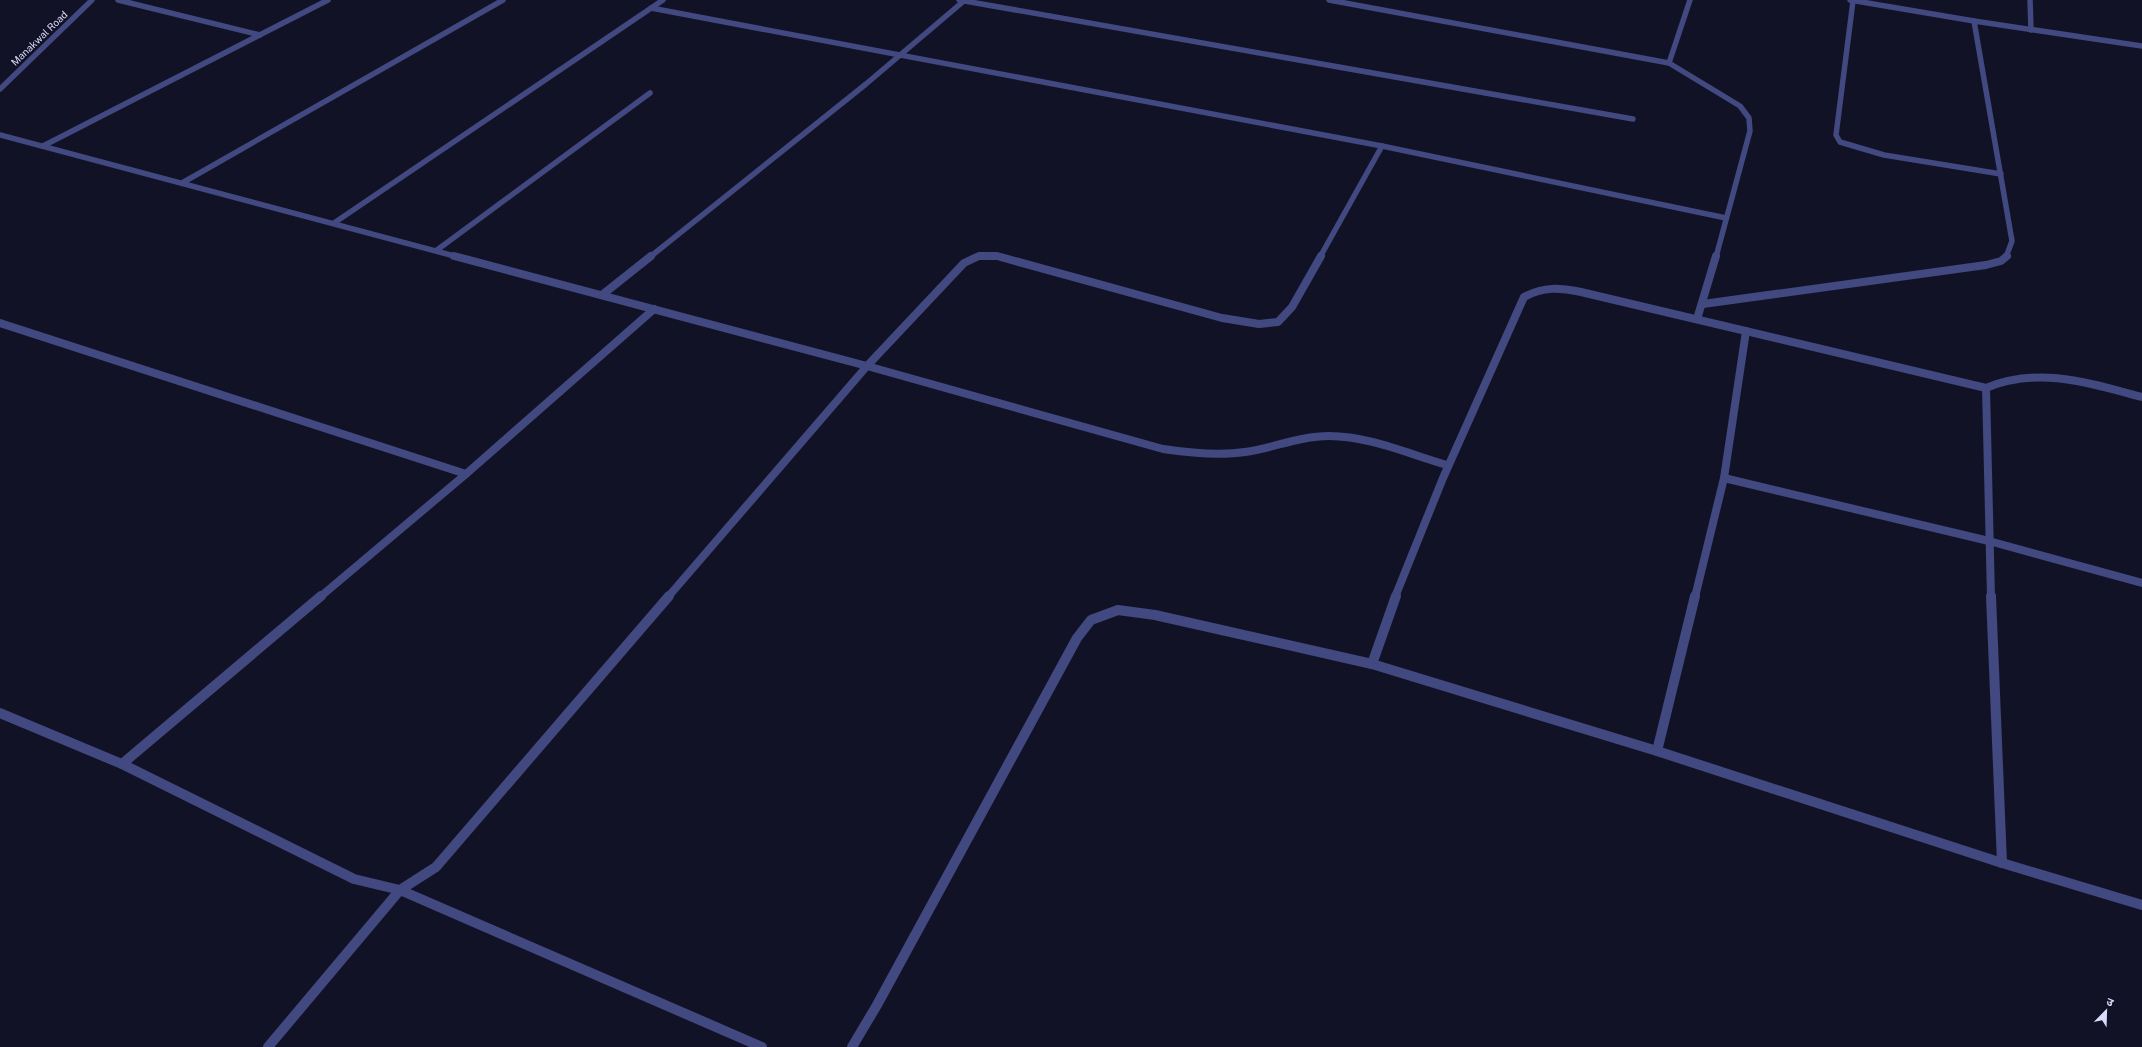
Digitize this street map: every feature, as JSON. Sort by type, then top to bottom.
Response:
[{"type":"street","name":"Manakwal Road","points":[[0,89],[3,83],[92,0]]},
{"type":"street","points":[[118,0],[260,35]]},
{"type":"street","points":[[43,146],[328,0]]},
{"type":"street","points":[[182,183],[503,0]]},
{"type":"street","points":[[334,224],[663,0]]},
{"type":"street","points":[[602,295],[899,56],[962,0],[1633,119]]},
{"type":"street","points":[[1328,0],[1670,63],[1740,106],[1749,118],[1750,131],[1703,304],[1697,319]]},
{"type":"street","points":[[1670,63],[1690,0]]},
{"type":"street","points":[[2000,174],[1884,155],[1840,142],[1836,134],[1851,0],[1974,21],[2142,46]]},
{"type":"street","points":[[2030,0],[2031,30]]},
{"type":"street","points":[[651,8],[1382,146],[1726,218]]},
{"type":"street","points":[[1703,304],[1986,265],[2004,260],[2011,251],[2012,241],[1974,21]]},
{"type":"street","points":[[437,250],[650,93]]},
{"type":"street","points":[[0,135],[437,250],[867,366],[1163,449],[1202,455],[1245,452],[1299,439],[1329,436],[1365,441],[1447,465]]},
{"type":"street","points":[[268,1047],[400,890],[436,867],[867,366],[964,263],[979,256],[996,256],[1016,260],[1222,318],[1259,324],[1278,322],[1292,307],[1382,146]]},
{"type":"street","points":[[1372,664],[1384,627],[1447,465],[1524,297],[1538,289],[1556,287],[1986,388],[2017,378],[2044,378],[2070,380],[2142,397]]},
{"type":"street","points":[[122,764],[466,474],[654,309]]},
{"type":"street","points":[[0,323],[466,474]]},
{"type":"street","points":[[1657,751],[1724,478],[1746,331]]},
{"type":"street","points":[[1986,388],[1989,541],[2002,862]]},
{"type":"street","points":[[1724,478],[1989,541],[2142,582]]},
{"type":"street","points":[[852,1047],[877,1005],[1077,638],[1091,620],[1118,610],[1155,615],[1372,664],[1657,751],[2002,862],[2142,905]]},
{"type":"street","points":[[0,713],[122,764],[354,879],[400,890],[762,1047]]}]
